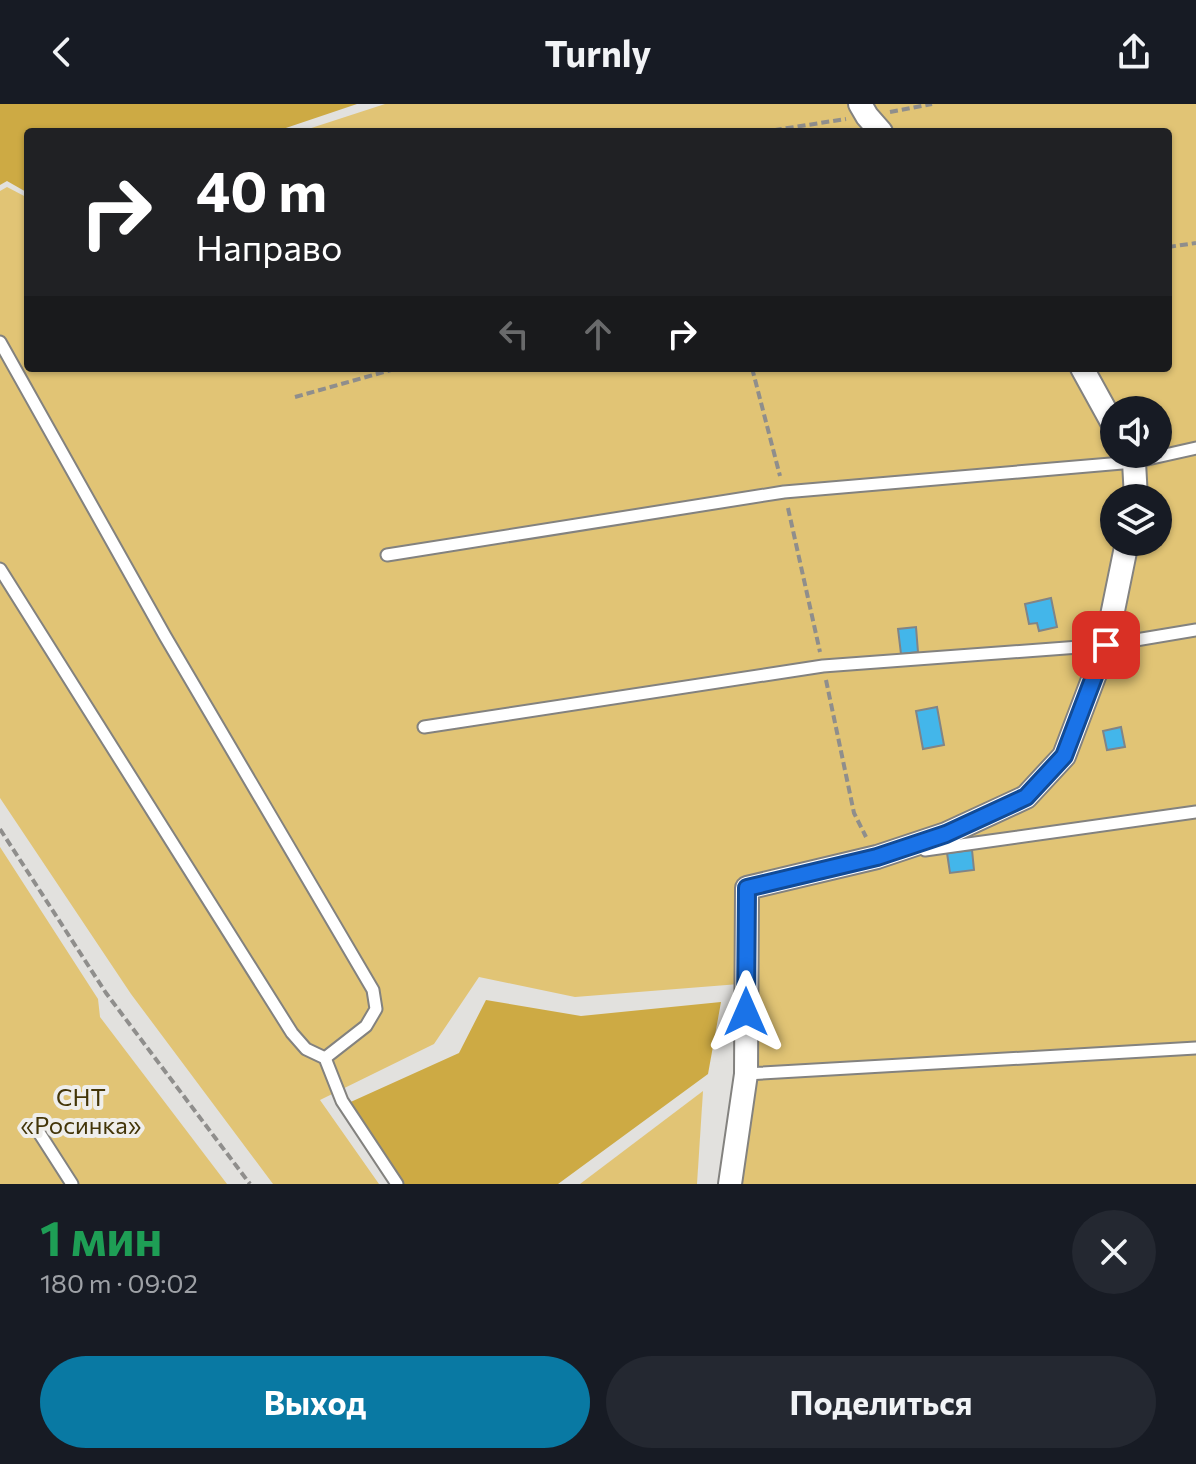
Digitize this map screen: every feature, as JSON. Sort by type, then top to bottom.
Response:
[{"type":"street","points":[[860,104],[878,128]]},
{"type":"street","points":[[1084,372],[1100,401]]},
{"type":"street","points":[[730,1184],[746,1074],[747,888],[877,857],[946,834],[1026,797],[1064,756],[1106,645],[1124,556]]},
{"type":"lane","points":[[0,342],[165,636],[373,990],[376,1009],[366,1026],[325,1058]]},
{"type":"lane","points":[[1172,452],[1196,448]]},
{"type":"lane","points":[[387,555],[784,492],[1100,461]]},
{"type":"lane","points":[[0,569],[292,1033],[306,1049],[325,1058],[342,1101],[397,1184]]},
{"type":"lane","points":[[424,727],[823,666],[1106,645],[1196,630]]},
{"type":"lane","points":[[877,857],[1196,812]]},
{"type":"lane","points":[[746,1074],[1196,1048]]},
{"type":"lane","points":[[38,1131],[72,1184]]},
{"type":"path","points":[[1172,246],[1196,243]]},
{"type":"path","points":[[295,397],[384,372]]},
{"type":"path","points":[[753,372],[784,492],[854,813],[877,857]]},
{"type":"path","points":[[0,829],[106,993],[250,1184]]},
{"type":"green space","points":[[385,104],[1196,104],[1196,1184],[740,1184],[752,983],[575,997],[479,977],[434,1044],[320,1100],[379,1184],[273,1184],[131,994],[0,798],[0,191],[7,187],[24,196],[24,372],[1172,372],[1172,128],[311,128]]},
{"type":"green space","name":"СНТ «Росинка»","points":[[0,847],[98,999],[100,1017],[227,1184],[0,1184]]},
{"type":"green space","points":[[703,1091],[697,1184],[580,1184]]},
{"type":"shaded area","points":[[0,104],[357,104],[286,128],[24,128],[24,191],[7,181],[0,185]]},
{"type":"shaded area","points":[[486,1000],[581,1016],[721,1002],[708,1074],[558,1184],[395,1184],[344,1105],[459,1053]]},
{"type":"building","points":[[1051,598],[1057,627],[1039,631],[1037,623],[1029,624],[1025,604]]},
{"type":"building","points":[[916,627],[918,652],[901,654],[898,629]]},
{"type":"building","points":[[937,707],[944,745],[923,749],[916,711]]},
{"type":"building","points":[[1121,727],[1125,747],[1107,750],[1103,731]]},
{"type":"building","points":[[972,850],[974,870],[950,873],[947,853]]},
{"type":"route","points":[[746,1012],[747,888],[877,857],[946,834],[1026,797],[1064,756],[1106,645]]}]
